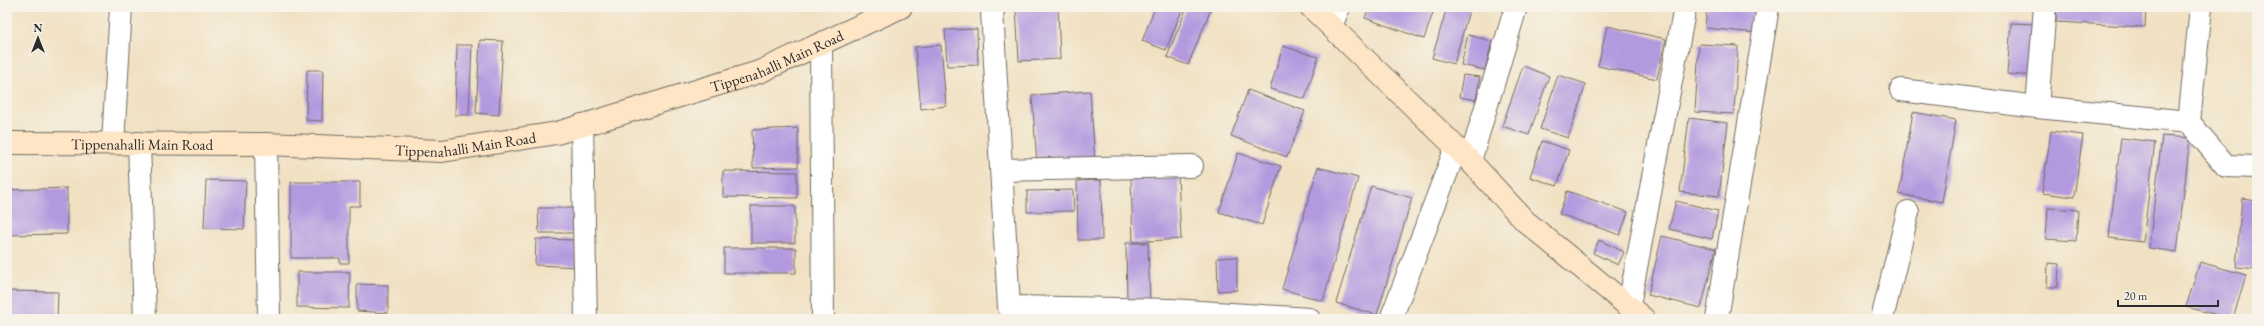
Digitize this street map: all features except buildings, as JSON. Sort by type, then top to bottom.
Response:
[{"type":"street","points":[[113,144],[121,7]]},
{"type":"street","name":"Tippenahalli Main Road","points":[[7,143],[266,144],[442,151],[557,133],[759,72],[901,7]]},
{"type":"street","points":[[995,7],[992,11],[1009,307],[1170,315],[1309,319]]},
{"type":"street","points":[[1311,7],[1335,17],[1525,221],[1636,312]]},
{"type":"street","points":[[1391,319],[1463,155],[1516,7]]},
{"type":"street","points":[[1636,312],[1685,7]]},
{"type":"street","points":[[1717,319],[1768,7]]},
{"type":"street","points":[[2037,107],[2045,7]]},
{"type":"street","points":[[2189,122],[2201,7]]},
{"type":"street","points":[[821,44],[823,319]]},
{"type":"street","points":[[1901,90],[2037,107],[2189,122],[2226,166],[2257,167]]},
{"type":"street","points":[[582,125],[586,319]]},
{"type":"street","points":[[139,144],[145,319]]},
{"type":"street","points":[[266,144],[269,319]]},
{"type":"street","points":[[1001,170],[1192,166]]},
{"type":"street","points":[[1882,319],[1908,212]]}]
